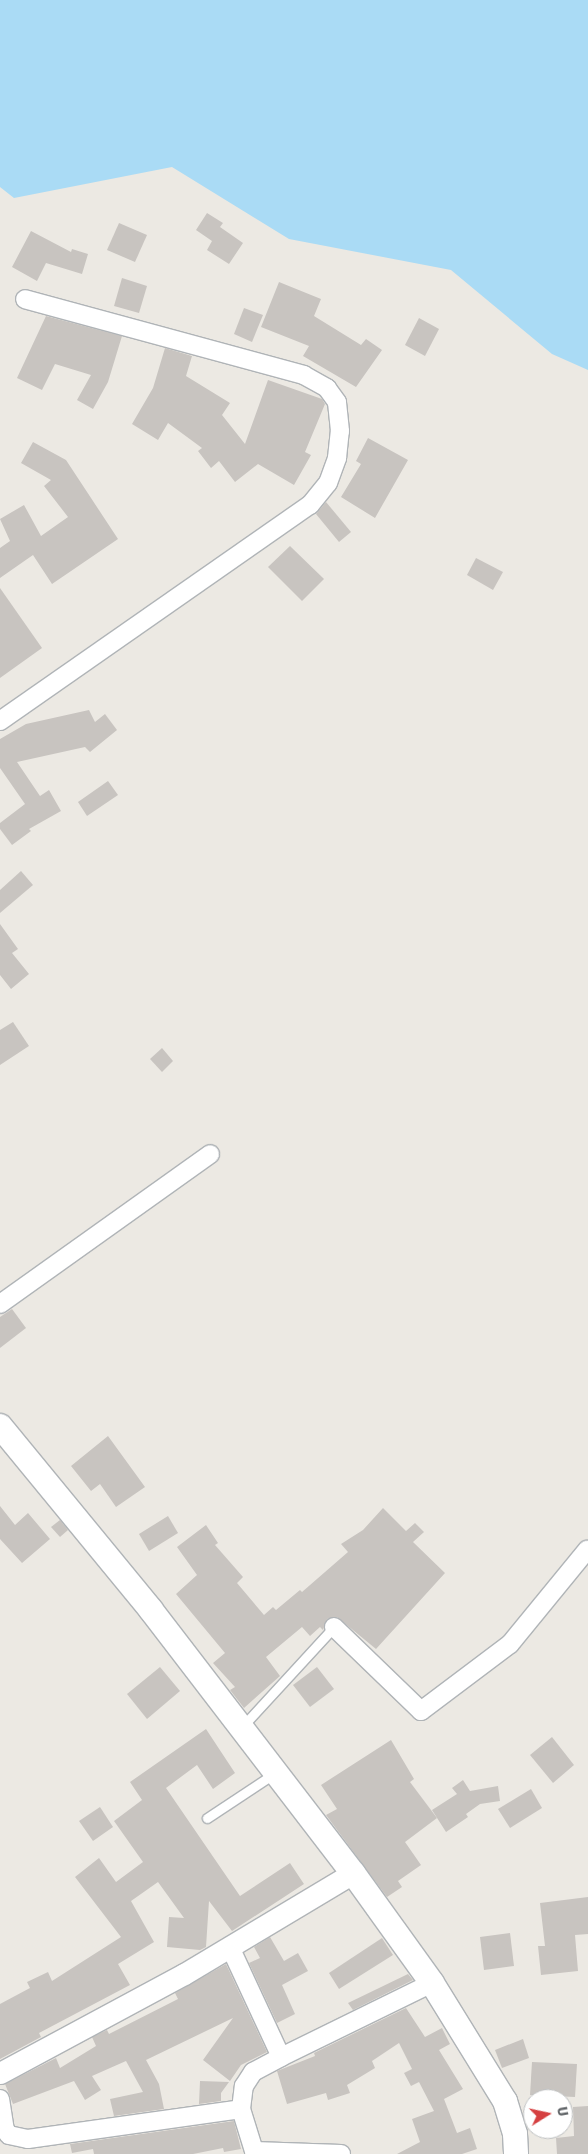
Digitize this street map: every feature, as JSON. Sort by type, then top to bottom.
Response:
[{"type":"main road","points":[[0,1426],[95,1540],[276,1773],[353,1873],[432,1983],[505,2101],[515,2134],[516,2154]]},
{"type":"street","points":[[0,721],[310,505],[328,483],[337,458],[340,431],[337,402],[327,388],[304,376],[25,299]]},
{"type":"street","points":[[0,1304],[210,1154]]},
{"type":"street","points":[[334,1627],[421,1711],[510,1644],[586,1550]]},
{"type":"street","points":[[0,2073],[230,1948],[353,1873]]},
{"type":"street","points":[[230,1948],[281,2057]]},
{"type":"street","points":[[341,2154],[254,2150],[241,2109],[244,2086],[249,2078],[281,2057],[432,1983]]},
{"type":"street","points":[[0,2099],[5,2130],[10,2135],[28,2139],[241,2109]]},
{"type":"lane","points":[[241,1728],[334,1627]]},
{"type":"lane","points":[[207,1818],[276,1773]]},
{"type":"water","points":[[0,0],[588,0],[588,370],[552,354],[451,270],[289,239],[172,167],[14,198],[0,187]]},
{"type":"building","points":[[207,213],[223,223],[220,227],[243,243],[229,264],[207,250],[212,241],[196,230]]},
{"type":"building","points":[[119,223],[147,235],[135,262],[107,250]]},
{"type":"building","points":[[31,231],[71,252],[72,249],[88,254],[82,274],[46,263],[37,281],[12,267]]},
{"type":"building","points":[[122,278],[147,286],[139,313],[114,306]]},
{"type":"building","points":[[279,282],[321,299],[314,316],[361,345],[366,339],[382,350],[356,387],[303,356],[309,346],[261,327]]},
{"type":"building","points":[[244,308],[263,315],[252,342],[234,334]]},
{"type":"building","points":[[46,316],[122,336],[108,382],[93,409],[77,400],[91,375],[55,364],[42,390],[17,378]]},
{"type":"building","points":[[419,318],[439,329],[425,356],[405,345]]},
{"type":"building","points":[[165,348],[192,356],[186,376],[230,403],[222,415],[245,444],[268,380],[322,399],[325,404],[305,452],[311,455],[294,485],[258,464],[235,482],[219,461],[211,468],[198,451],[202,448],[168,423],[158,440],[132,424],[153,388]]},
{"type":"building","points":[[368,438],[408,460],[375,518],[341,497],[361,464],[356,461]]},
{"type":"building","points":[[33,442],[66,460],[118,539],[52,584],[33,555],[0,578],[0,548],[10,541],[0,519],[24,505],[41,536],[68,517],[44,486],[51,480],[21,463]]},
{"type":"building","points":[[326,502],[351,532],[339,542],[316,514]]},
{"type":"building","points":[[290,546],[324,579],[302,601],[268,567]]},
{"type":"building","points":[[476,558],[503,572],[493,590],[467,575]]},
{"type":"building","points":[[0,588],[42,648],[0,678]]},
{"type":"building","points":[[89,710],[95,722],[105,714],[117,730],[90,752],[85,747],[17,762],[40,796],[49,790],[61,811],[29,829],[31,831],[12,845],[0,829],[0,823],[25,804],[0,768],[0,739],[26,724]]},
{"type":"building","points":[[108,781],[118,795],[87,816],[78,802]]},
{"type":"building","points":[[21,871],[33,885],[0,913],[0,890]]},
{"type":"building","points":[[0,924],[18,949],[12,953],[29,974],[11,989],[0,975]]},
{"type":"building","points":[[13,1022],[29,1046],[0,1065],[0,1030]]},
{"type":"building","points":[[162,1048],[173,1061],[162,1072],[150,1059]]},
{"type":"building","points":[[12,1309],[26,1328],[0,1348],[0,1317]]},
{"type":"building","points":[[108,1436],[145,1487],[116,1507],[100,1484],[91,1491],[71,1466]]},
{"type":"building","points":[[0,1506],[15,1525],[28,1513],[50,1539],[22,1563],[0,1539]]},
{"type":"building","points":[[383,1508],[406,1531],[415,1523],[424,1532],[413,1542],[445,1573],[376,1649],[337,1617],[327,1619],[323,1630],[320,1627],[310,1636],[302,1627],[266,1657],[280,1676],[244,1708],[230,1690],[235,1687],[213,1663],[225,1653],[176,1594],[197,1575],[177,1547],[206,1525],[218,1543],[215,1545],[243,1577],[237,1583],[264,1615],[273,1607],[276,1610],[300,1590],[302,1592],[348,1552],[341,1544],[363,1530]]},
{"type":"building","points":[[168,1516],[178,1533],[149,1551],[139,1534]]},
{"type":"building","points":[[60,1520],[68,1530],[60,1537],[51,1527]]},
{"type":"building","points":[[160,1667],[180,1691],[147,1719],[127,1694]]},
{"type":"building","points":[[317,1667],[334,1689],[310,1707],[293,1685]]},
{"type":"building","points":[[206,1729],[235,1773],[213,1789],[197,1765],[166,1788],[240,1896],[290,1863],[304,1884],[232,1931],[209,1901],[206,1947],[200,1950],[167,1947],[169,1917],[184,1918],[158,1882],[131,1901],[154,1942],[118,1964],[130,1985],[39,2033],[41,2037],[0,2059],[0,2004],[30,1988],[27,1982],[48,1972],[52,1981],[121,1937],[75,1877],[99,1858],[116,1882],[143,1862],[114,1821],[142,1800],[130,1782]]},
{"type":"building","points":[[552,1737],[574,1765],[553,1783],[530,1755]]},
{"type":"building","points":[[391,1740],[414,1779],[410,1782],[437,1818],[405,1842],[421,1865],[398,1881],[402,1887],[387,1897],[326,1815],[337,1809],[321,1785]]},
{"type":"building","points":[[463,1780],[470,1791],[498,1786],[500,1801],[480,1804],[466,1814],[468,1817],[446,1832],[432,1810],[457,1794],[452,1788]]},
{"type":"building","points":[[531,1789],[542,1808],[510,1828],[498,1809]]},
{"type":"building","points":[[100,1807],[113,1827],[93,1841],[79,1821]]},
{"type":"building","points":[[588,1897],[588,1934],[575,1935],[578,1971],[541,1975],[538,1946],[545,1946],[540,1903]]},
{"type":"building","points":[[510,1933],[514,1966],[484,1970],[480,1937]]},
{"type":"building","points":[[270,1937],[284,1961],[298,1953],[308,1971],[282,1985],[295,2014],[277,2023],[249,1963],[260,1958],[254,1947]]},
{"type":"building","points":[[382,1938],[393,1955],[339,1989],[329,1973]]},
{"type":"building","points":[[226,1964],[267,2052],[241,2065],[230,2081],[203,2060],[233,2018],[146,2060],[159,2084],[164,2109],[114,2116],[110,2099],[143,2092],[126,2061],[92,2076],[101,2090],[85,2100],[74,2081],[13,2104],[5,2084],[56,2058],[60,2068],[96,2046],[92,2037],[107,2030],[109,2034],[178,1999],[175,1993]]},
{"type":"building","points":[[408,1974],[413,1980],[353,2010],[348,2003]]},
{"type":"building","points":[[406,2008],[425,2037],[442,2028],[450,2044],[439,2050],[463,2089],[444,2099],[457,2133],[470,2128],[477,2149],[462,2154],[397,2154],[420,2142],[412,2119],[434,2111],[419,2082],[411,2086],[404,2073],[412,2069],[399,2043],[372,2061],[375,2068],[347,2085],[350,2093],[328,2100],[326,2093],[287,2104],[277,2071],[315,2056],[314,2053]]},
{"type":"building","points":[[523,2039],[529,2058],[502,2068],[495,2050]]},
{"type":"building","points":[[532,2062],[577,2064],[575,2097],[573,2097],[573,2089],[530,2089]]},
{"type":"building","points":[[200,2081],[229,2082],[221,2093],[221,2101],[199,2104]]},
{"type":"building","points":[[588,2106],[588,2154],[557,2154],[556,2139],[573,2139],[573,2107]]},
{"type":"building","points":[[234,2121],[241,2149],[224,2152],[223,2148],[193,2154],[94,2154],[93,2149],[72,2153],[70,2144]]}]
